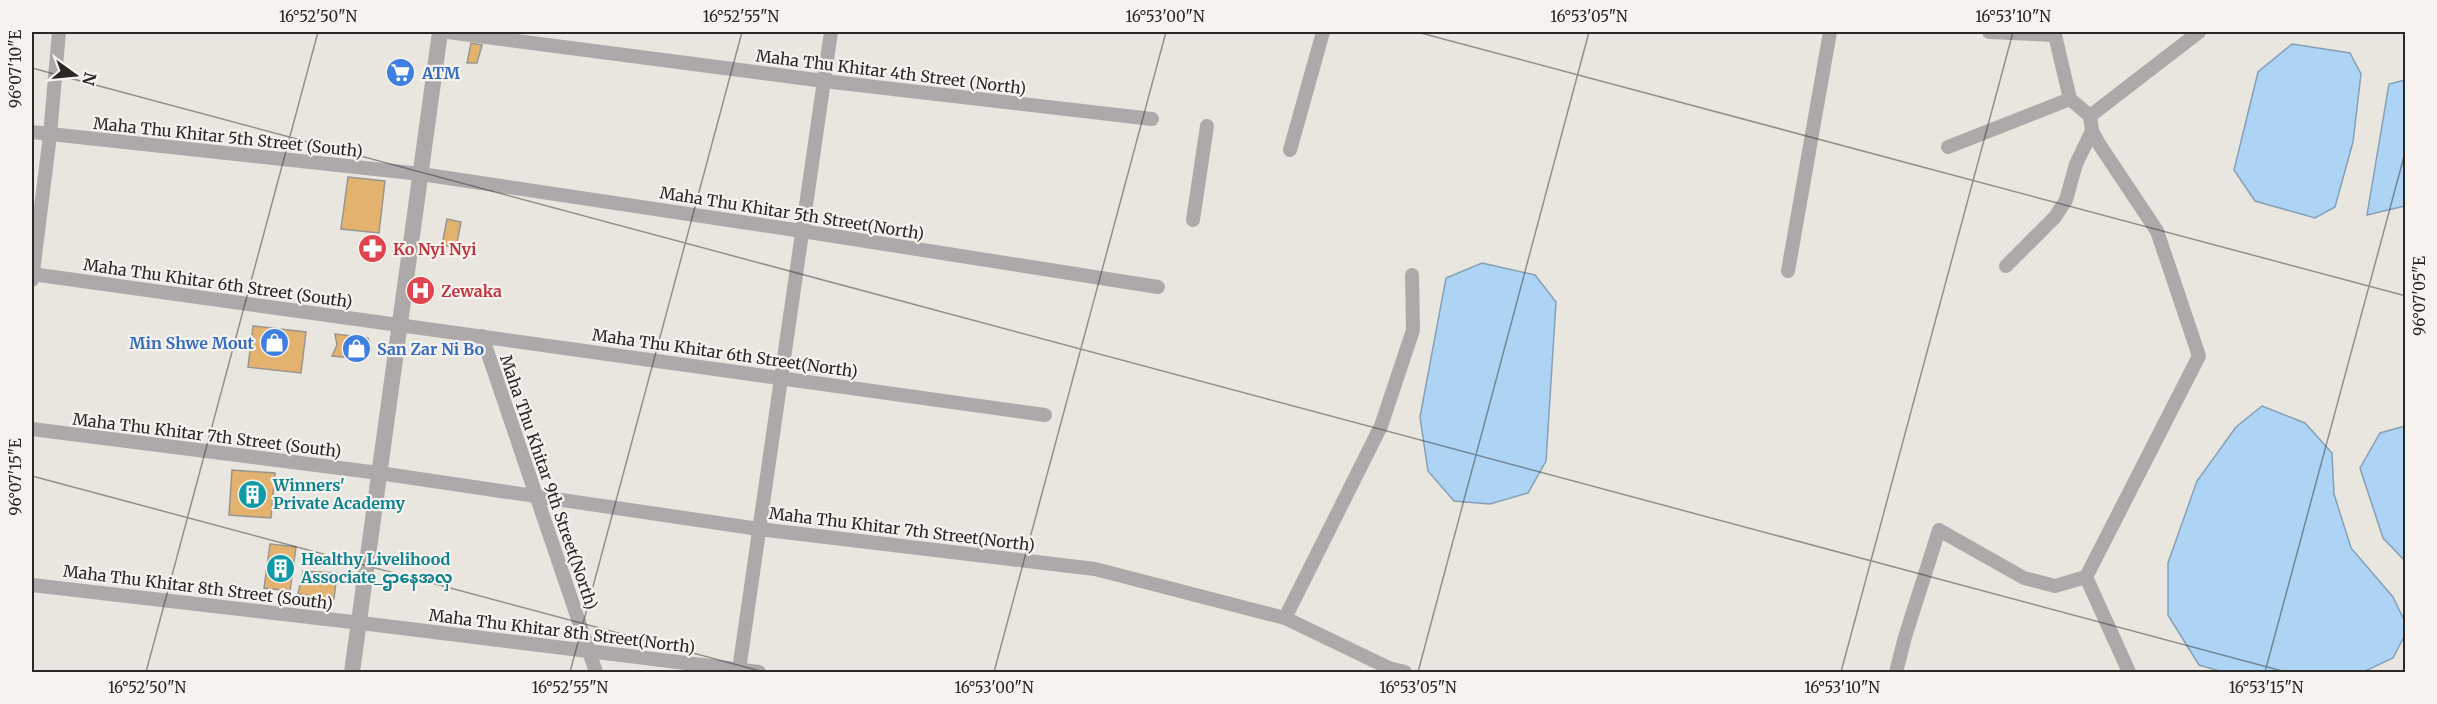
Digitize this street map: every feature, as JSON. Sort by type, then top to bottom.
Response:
[{"type":"street","points":[[32,280],[50,135],[59,32]]},
{"type":"street","points":[[352,672],[361,622],[379,473],[440,32]]},
{"type":"street","name":"Maha Thu Khitar 4th Street (North)","points":[[448,32],[824,81],[1152,119]]},
{"type":"street","points":[[739,670],[831,32]]},
{"type":"street","points":[[1290,150],[1323,32]]},
{"type":"street","points":[[1788,271],[1830,32]]},
{"type":"street","points":[[1896,672],[1939,530],[2024,578],[2055,586],[2086,577],[2199,356],[2157,231],[2092,131],[2090,116],[2070,99],[2055,35],[1989,32]]},
{"type":"street","points":[[2090,116],[2199,32]]},
{"type":"street","points":[[1948,147],[2070,99]]},
{"type":"street","points":[[1193,220],[1207,126]]},
{"type":"street","points":[[2006,266],[2055,217],[2066,200],[2076,164],[2092,131]]},
{"type":"street","name":"Maha Thu Khitar 5th Street (South)","points":[[32,132],[421,174]]},
{"type":"street","name":"Maha Thu Khitar 5th Street(North)","points":[[421,174],[1158,287]]},
{"type":"street","name":"Maha Thu Khitar 6th Street (South)","points":[[32,274],[400,325]]},
{"type":"street","points":[[1285,618],[1381,426],[1413,330],[1412,275]]},
{"type":"street","name":"Maha Thu Khitar 6th Street(North)","points":[[400,325],[1045,414]]},
{"type":"street","name":"Maha Thu Khitar 9th Street(North)","points":[[482,336],[596,672]]},
{"type":"street","name":"Maha Thu Khitar 7th Street (South)","points":[[32,429],[379,473]]},
{"type":"street","name":"Maha Thu Khitar 7th Street(North)","points":[[379,473],[537,494],[759,529],[1095,569],[1285,618],[1389,670],[1405,672]]},
{"type":"street","points":[[2086,577],[2128,672]]},
{"type":"street","name":"Maha Thu Khitar 8th Street (South)","points":[[32,585],[361,622]]},
{"type":"street","name":"Maha Thu Khitar 8th Street(North)","points":[[361,622],[759,672]]},
{"type":"water","points":[[2292,44],[2350,53],[2361,74],[2353,142],[2335,207],[2315,218],[2255,201],[2234,170],[2258,72]]},
{"type":"water","points":[[2405,80],[2405,206],[2367,215],[2389,84]]},
{"type":"water","points":[[1482,263],[1535,275],[1556,302],[1546,461],[1528,493],[1490,504],[1454,501],[1428,471],[1420,417],[1446,278]]},
{"type":"water","points":[[2262,406],[2305,423],[2332,453],[2334,494],[2351,548],[2393,597],[2405,622],[2405,635],[2393,658],[2363,672],[2223,672],[2199,665],[2168,615],[2168,563],[2197,481],[2236,427]]},
{"type":"water","points":[[2406,426],[2405,561],[2383,538],[2360,468],[2380,433]]},
{"type":"building","points":[[471,43],[482,45],[477,63],[467,63]]},
{"type":"building","points":[[348,177],[385,181],[379,233],[341,229]]},
{"type":"building","points":[[447,219],[461,222],[456,248],[442,245]]},
{"type":"building","points":[[253,326],[306,332],[301,373],[248,367]]},
{"type":"building","points":[[335,334],[368,338],[371,350],[366,359],[332,356],[337,345]]},
{"type":"building","name":"Winners' Private Academy","points":[[232,470],[275,473],[271,518],[229,515]]},
{"type":"building","name":"Healthy Livelihood Associate_ဌာနေအလှ","points":[[270,544],[296,547],[290,591],[264,588]]},
{"type":"building","points":[[303,571],[337,573],[334,599],[298,594]]},
{"type":"place","name":"ATM","points":[[401,73]]},
{"type":"place","name":"Ko Nyi Nyi","points":[[372,249]]},
{"type":"place","name":"Zewaka","points":[[420,291]]},
{"type":"place","name":"Min Shwe Mout","points":[[275,343]]},
{"type":"place","name":"San Zar Ni Bo","points":[[356,349]]},
{"type":"place","name":"Winners' Private Academy","points":[[252,494]]},
{"type":"place","name":"Healthy Livelihood Associate_ဌာနေအလှ","points":[[280,568]]}]
